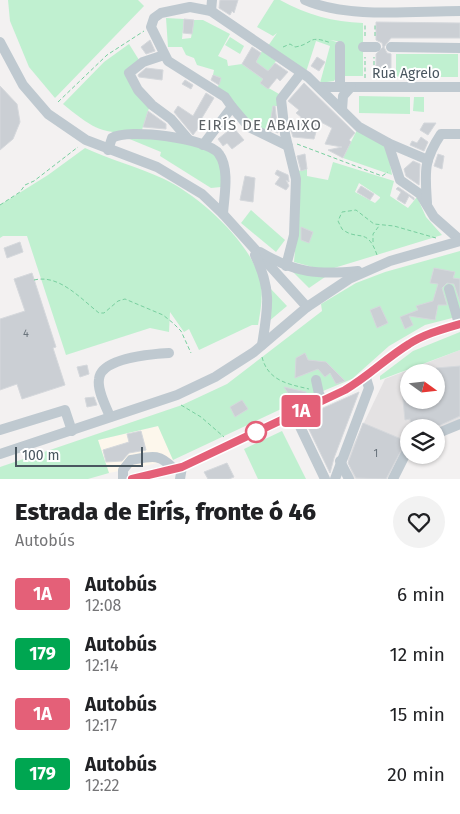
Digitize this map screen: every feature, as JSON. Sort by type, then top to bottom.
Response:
[{"type":"street","points":[[211,11],[212,0]]},
{"type":"street","points":[[305,0],[322,6],[347,10],[460,11]]},
{"type":"street","points":[[288,146],[249,126],[225,97],[168,62],[151,27],[154,18],[161,13],[186,4],[211,11],[319,87],[359,127],[388,143],[428,160]]},
{"type":"street","points":[[0,42],[13,70],[34,99],[57,121],[86,140],[108,150],[145,161],[169,172],[202,194],[223,214],[307,307]]},
{"type":"street","points":[[337,45],[340,87]]},
{"type":"street","points":[[364,47],[375,47]]},
{"type":"street","points":[[391,47],[460,48]]},
{"type":"street","points":[[164,55],[143,62],[129,73],[138,90],[152,105],[171,118],[189,140]]},
{"type":"street","points":[[286,266],[294,235],[296,187],[285,134],[282,99],[301,73]]},
{"type":"street","name":"Rúa Agrelo","points":[[319,87],[460,87]]},
{"type":"street","points":[[342,110],[344,96],[351,87]]},
{"type":"street","points":[[203,144],[232,107]]},
{"type":"street","points":[[427,204],[425,170],[430,151],[441,134],[460,134]]},
{"type":"street","points":[[108,150],[112,138],[116,136],[152,135],[182,137],[203,144],[218,152],[223,163],[223,214]]},
{"type":"street","points":[[388,143],[400,180],[420,194],[442,226],[460,240]]},
{"type":"street","points":[[250,245],[286,266],[319,274],[364,270],[460,240]]},
{"type":"street","points":[[250,245],[262,270],[268,293],[262,349]]},
{"type":"street","points":[[0,454],[110,417],[179,399],[262,349],[307,307],[364,270]]},
{"type":"street","points":[[132,479],[178,468],[294,414],[321,397],[366,378],[409,344],[422,337],[460,324],[449,289]]},
{"type":"street","points":[[110,417],[99,385],[99,375],[125,358],[169,353]]},
{"type":"street","points":[[335,479],[340,461],[369,388],[366,378]]},
{"type":"street","points":[[316,380],[321,397]]},
{"type":"street","points":[[0,430],[65,410],[72,430]]},
{"type":"street","points":[[294,414],[325,479]]},
{"type":"street","points":[[445,430],[460,424]]},
{"type":"street","points":[[123,479],[124,470],[132,460],[155,455],[178,468],[180,479]]},
{"type":"street","points":[[340,461],[349,479]]},
{"type":"street","points":[[393,479],[400,464]]},
{"type":"path","points":[[365,20],[365,79]]},
{"type":"path","points":[[374,79],[375,20]]},
{"type":"path","points":[[58,102],[107,55],[151,27]]},
{"type":"path","points":[[281,48],[290,44],[295,47],[301,46],[311,38],[318,38],[337,45]]},
{"type":"path","points":[[285,134],[292,142],[382,176]]},
{"type":"path","points":[[0,204],[20,192],[25,185],[34,181],[86,140]]},
{"type":"path","points":[[373,243],[361,234],[344,232],[339,225],[339,216],[346,210],[356,210],[368,222],[380,226],[404,228],[441,240]]},
{"type":"path","points":[[377,255],[373,243],[373,234],[380,226]]},
{"type":"path","points":[[34,280],[52,280],[64,285],[99,312],[104,313],[118,301],[125,299],[163,315],[181,331],[191,354]]},
{"type":"path","points":[[262,349],[267,369],[277,380],[314,390],[321,397]]},
{"type":"path","points":[[179,399],[224,437]]},
{"type":"shaded area","points":[[460,350],[460,421],[445,427],[445,419],[400,419],[400,455],[389,479],[353,479],[347,458],[385,379],[400,373],[400,409],[445,409],[445,364],[424,364]]},
{"type":"shaded area","points":[[159,426],[173,460],[109,473],[98,440]]},
{"type":"green space","points":[[8,0],[138,0],[144,6],[55,98],[29,67],[10,21]]},
{"type":"green space","points":[[274,0],[280,0],[320,17],[363,23],[363,76],[343,76],[343,42],[330,40],[340,43],[337,76],[334,81],[320,83],[330,46],[316,41],[306,72],[268,46],[277,33],[273,36],[257,27]]},
{"type":"green space","points":[[166,18],[184,19],[182,39],[191,38],[194,20],[203,20],[230,34],[218,56],[227,60],[228,66],[242,64],[258,75],[256,62],[262,51],[276,61],[260,83],[279,94],[279,106],[273,106],[269,133],[243,118],[218,87],[220,78],[213,75],[214,70],[197,65],[194,58],[186,55],[182,47],[168,47]]},
{"type":"green space","points":[[230,37],[244,46],[240,54],[225,45]]},
{"type":"green space","points":[[129,44],[139,60],[126,73],[150,105],[141,133],[106,131],[82,119],[63,104],[104,62]]},
{"type":"green space","points":[[396,54],[458,54],[458,77],[396,77]]},
{"type":"green space","points":[[359,96],[410,97],[410,114],[359,113]]},
{"type":"green space","points":[[414,97],[424,97],[424,112],[413,111]]},
{"type":"green space","points":[[357,130],[387,147],[392,175],[343,158]]},
{"type":"green space","points":[[127,138],[164,139],[205,148],[220,163],[221,187],[211,188],[160,156],[161,152]]},
{"type":"green space","points":[[85,148],[164,179],[177,186],[206,207],[233,233],[253,262],[261,282],[262,294],[258,325],[252,325],[199,350],[189,329],[184,332],[170,312],[169,332],[150,328],[66,355],[27,236],[3,236],[0,238],[0,205],[48,175]]},
{"type":"green space","points":[[333,162],[394,181],[390,196],[408,208],[417,197],[426,217],[442,235],[334,268],[316,268],[294,262],[298,171],[307,169],[307,176],[328,180]],"holes":[[[359,183],[380,197],[375,203],[355,192]]]},
{"type":"green space","points":[[251,210],[285,240],[276,252],[241,223]]},
{"type":"green space","points":[[460,251],[460,316],[425,325],[389,346],[352,379],[294,403],[173,460],[158,426],[98,440],[109,473],[88,479],[0,479],[0,467],[182,405],[227,384],[322,311],[321,304],[356,283],[385,272]]},
{"type":"green space","points":[[292,271],[325,277],[309,288]]},
{"type":"green space","points":[[270,288],[287,306],[268,322]]},
{"type":"green space","points":[[460,332],[460,350],[423,364],[400,364],[400,372],[380,380],[380,376],[413,351]]},
{"type":"green space","points":[[282,431],[306,479],[258,479],[244,449]]},
{"type":"building","points":[[220,0],[238,0],[234,13],[232,11],[230,15],[219,8]]},
{"type":"building","points":[[184,19],[194,20],[192,34],[183,33]]},
{"type":"building","points":[[376,22],[460,23],[460,38],[391,38],[384,47],[387,53],[391,54],[391,77],[376,76],[376,54],[383,47],[382,43],[376,40]]},
{"type":"building","points":[[150,40],[155,51],[146,54],[141,47]]},
{"type":"building","points":[[252,47],[261,53],[256,62],[268,71],[275,63],[288,72],[280,81],[277,78],[268,89],[260,83],[263,79],[242,64]]},
{"type":"building","points":[[317,57],[325,62],[319,71],[311,66]]},
{"type":"building","points":[[146,68],[163,70],[162,80],[139,77],[138,75]]},
{"type":"building","points":[[213,75],[221,78],[219,85],[211,80]]},
{"type":"building","points":[[185,80],[193,85],[191,89],[182,84]]},
{"type":"building","points":[[304,83],[355,133],[349,140],[351,142],[343,158],[328,150],[342,147],[325,144],[332,128],[319,121],[314,139],[293,137],[291,130],[299,130],[301,117],[296,113],[299,110],[288,101]]},
{"type":"building","points":[[0,86],[17,104],[20,122],[13,139],[0,150]]},
{"type":"building","points":[[206,93],[214,98],[200,121],[203,122],[193,135],[174,112],[178,106],[193,116]]},
{"type":"building","points":[[273,106],[275,106],[278,133],[269,129]]},
{"type":"building","points":[[148,111],[166,124],[166,129],[143,127]]},
{"type":"building","points":[[424,123],[436,123],[428,135],[420,130]]},
{"type":"building","points":[[233,127],[244,140],[232,149],[227,143],[223,146],[218,139]]},
{"type":"building","points":[[421,137],[428,142],[424,151],[410,145],[412,141],[417,143]]},
{"type":"building","points":[[305,154],[307,169],[301,171],[297,156]]},
{"type":"building","points":[[438,154],[444,156],[442,169],[434,166]]},
{"type":"building","points":[[413,161],[420,164],[419,185],[406,176],[404,169]]},
{"type":"building","points":[[277,170],[288,175],[289,182],[286,180],[289,186],[286,190],[275,184],[280,177],[275,174]]},
{"type":"building","points":[[245,176],[255,178],[253,202],[240,200]]},
{"type":"building","points":[[361,186],[374,194],[370,200],[357,192]]},
{"type":"building","points":[[398,187],[414,198],[414,200],[409,196],[405,204],[397,199],[401,192],[396,189]]},
{"type":"building","points":[[301,227],[313,232],[309,243],[301,240]]},
{"type":"building","points":[[20,242],[23,252],[7,258],[4,248]]},
{"type":"building","points":[[434,268],[455,272],[453,278],[460,279],[460,302],[454,284],[447,283],[442,288],[447,305],[438,305],[435,320],[409,316],[413,325],[405,329],[400,317],[418,310],[416,306],[433,301],[438,284],[430,283]]},
{"type":"building","points":[[32,273],[56,347],[53,348],[65,385],[22,399],[17,384],[0,390],[0,319],[25,311],[14,279]]},
{"type":"building","points":[[380,306],[388,323],[377,328],[370,310]]},
{"type":"building","points":[[305,353],[308,360],[326,362],[345,381],[336,384],[330,373],[325,377],[318,369],[295,378],[296,358]]},
{"type":"building","points":[[87,365],[89,374],[80,377],[77,367]]},
{"type":"building","points":[[460,366],[460,416],[445,423],[445,419],[405,419],[404,409],[445,409],[445,367]]},
{"type":"building","points":[[284,387],[306,392],[308,397],[294,403]]},
{"type":"building","points":[[359,392],[334,458],[330,473],[303,417]]},
{"type":"building","points":[[94,397],[97,405],[87,407],[85,398]]},
{"type":"building","points":[[242,400],[248,409],[235,417],[230,407]]},
{"type":"building","points":[[363,423],[400,438],[400,452],[386,479],[356,478],[348,463]]},
{"type":"building","points":[[141,431],[146,450],[129,453],[122,461],[106,462],[103,450],[129,442],[127,434]]},
{"type":"building","points":[[227,463],[234,477],[229,479],[208,479],[204,472]]},
{"type":"bus line","name":"1A","points":[[132,479],[161,474],[182,467],[345,390],[366,378],[409,344],[422,337],[460,324]]},
{"type":"district","name":"EIRÍS DE ABAIXO","points":[[260,125]]}]
